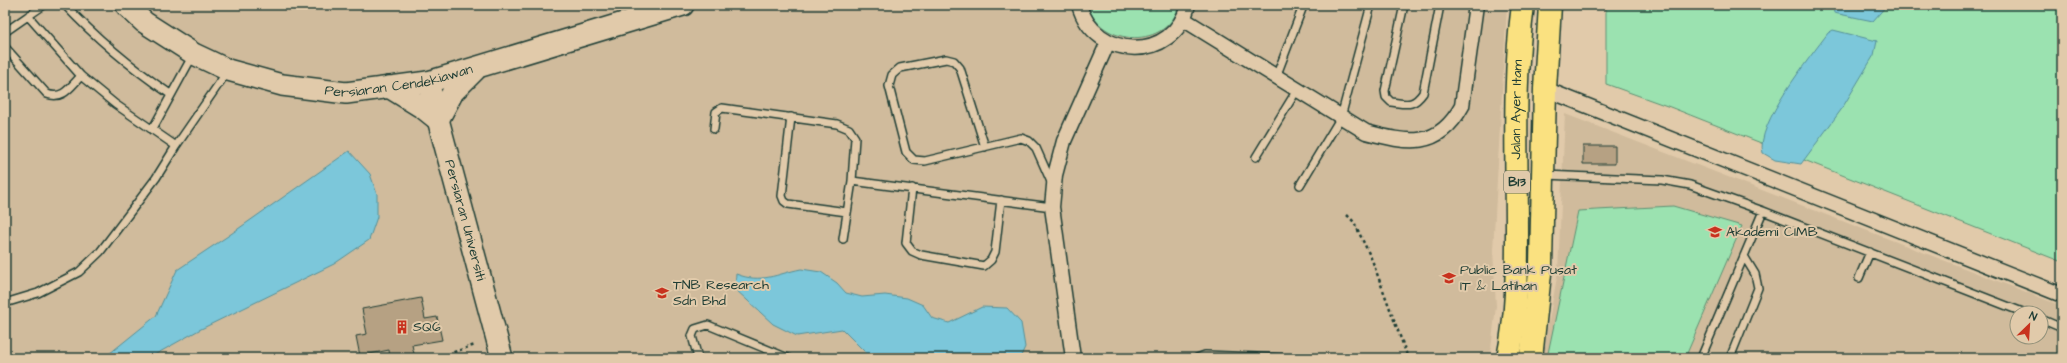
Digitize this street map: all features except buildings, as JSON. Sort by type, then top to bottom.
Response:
[{"type":"main road","name":"Jalan Ayer Itam","points":[[1508,358],[1514,328],[1515,307],[1518,45],[1523,5]]},
{"type":"main road","name":"Jalan Ayer Itam","points":[[1530,358],[1541,264],[1545,89],[1550,5]]},
{"type":"street","name":"Persiaran Cendekiawan","points":[[126,5],[144,22],[194,54],[228,70],[282,85],[346,93],[428,82],[683,5]]},
{"type":"street","points":[[1079,5],[1081,13],[1092,30],[1108,42],[1127,48],[1146,47],[1163,40],[1178,27],[1183,19],[1188,5]]},
{"type":"street","points":[[1183,19],[1366,132],[1395,139],[1417,141],[1430,139],[1441,132],[1454,120],[1462,106],[1476,5]]},
{"type":"street","points":[[1073,358],[1052,206],[1055,175],[1064,141],[1108,42]]},
{"type":"street","points":[[389,87],[423,108],[438,120],[453,92],[479,67]]},
{"type":"street","name":"Persiaran Universiti","points":[[428,82],[502,358]]},
{"type":"street","points":[[1545,89],[2062,295]]},
{"type":"lane","points":[[5,32],[44,5]]},
{"type":"lane","points":[[65,5],[108,47],[136,71],[170,94]]},
{"type":"lane","points":[[1300,185],[1341,117],[1371,5]]},
{"type":"lane","points":[[1404,5],[1385,91],[1386,97],[1391,102],[1408,105],[1416,102],[1423,93],[1440,5]]},
{"type":"lane","points":[[1276,77],[1302,9]]},
{"type":"lane","points":[[28,16],[81,76],[152,130],[176,146]]},
{"type":"lane","points":[[5,47],[47,94],[54,97],[63,95],[81,76]]},
{"type":"lane","points":[[152,130],[170,94],[194,54]]},
{"type":"lane","points":[[984,147],[960,68],[954,61],[946,59],[900,68],[892,75],[889,86],[906,152],[914,160],[925,161],[984,147],[1021,138],[1030,141],[1036,148],[1054,188]]},
{"type":"lane","points":[[5,302],[38,293],[79,272],[100,252],[156,178],[228,70]]},
{"type":"lane","points":[[1256,157],[1297,90]]},
{"type":"lane","points":[[714,129],[716,112],[722,108],[837,124],[849,129],[855,138],[852,181],[843,239]]},
{"type":"lane","points":[[791,117],[782,196],[784,201],[788,204],[847,212]]},
{"type":"lane","points":[[1544,175],[1662,180],[1690,185],[1763,211],[2009,307]]},
{"type":"lane","points":[[852,181],[1052,206]]},
{"type":"lane","points":[[912,188],[906,243],[912,251],[921,255],[984,266],[991,260],[994,252],[1001,200]]},
{"type":"lane","points":[[1701,358],[1763,211]]},
{"type":"lane","points":[[1859,278],[1870,252]]},
{"type":"lane","points":[[1730,358],[1758,288],[1755,274],[1744,256]]},
{"type":"lane","points":[[2049,322],[2062,328]]},
{"type":"lane","points":[[698,358],[692,336],[695,328],[708,325],[788,358]]},
{"type":"lane","points":[[1197,358],[1205,355],[1285,358]]},
{"type":"path","points":[[1348,215],[1354,222],[1376,270],[1408,358]]},
{"type":"path","points":[[443,358],[454,352],[475,345]]},
{"type":"shaded area","points":[[5,5],[1507,5],[1493,250],[1496,306],[1490,358],[5,358]]},
{"type":"shaded area","name":"Akademi CIMB","points":[[1565,114],[2062,306],[2062,358],[1542,358],[1558,272]]},
{"type":"green space","points":[[1088,5],[1179,5],[1173,19],[1162,30],[1149,36],[1134,38],[1119,35],[1106,29],[1095,19]]},
{"type":"green space","points":[[1606,5],[2062,5],[2062,262],[1670,107],[1606,84]]},
{"type":"green space","points":[[1673,206],[1742,226],[1685,358],[1547,358],[1578,211]]},
{"type":"water","points":[[1833,5],[1887,5],[1873,21],[1834,13]]},
{"type":"water","points":[[1833,30],[1877,41],[1874,55],[1841,110],[1801,164],[1775,160],[1763,153],[1763,141],[1767,126],[1775,109],[1798,74],[1828,33]]},
{"type":"water","points":[[349,151],[370,174],[377,194],[377,217],[369,240],[334,264],[199,330],[149,358],[104,358],[156,316],[177,270]]},
{"type":"water","points":[[801,269],[821,272],[837,283],[846,293],[862,297],[885,295],[907,298],[923,305],[932,318],[949,323],[982,307],[1007,308],[1021,323],[1025,347],[1020,358],[871,358],[842,329],[797,336],[773,324],[735,289],[736,274],[745,277],[761,278]]},
{"type":"place","name":"Akademi CIMB","points":[[1715,232]]},
{"type":"place","name":"Public Bank Pusat IT & Latihan","points":[[1449,278]]},
{"type":"place","name":"TNB Research Sdn Bhd","points":[[662,293]]},
{"type":"place","name":"SQ6","points":[[402,327]]}]
